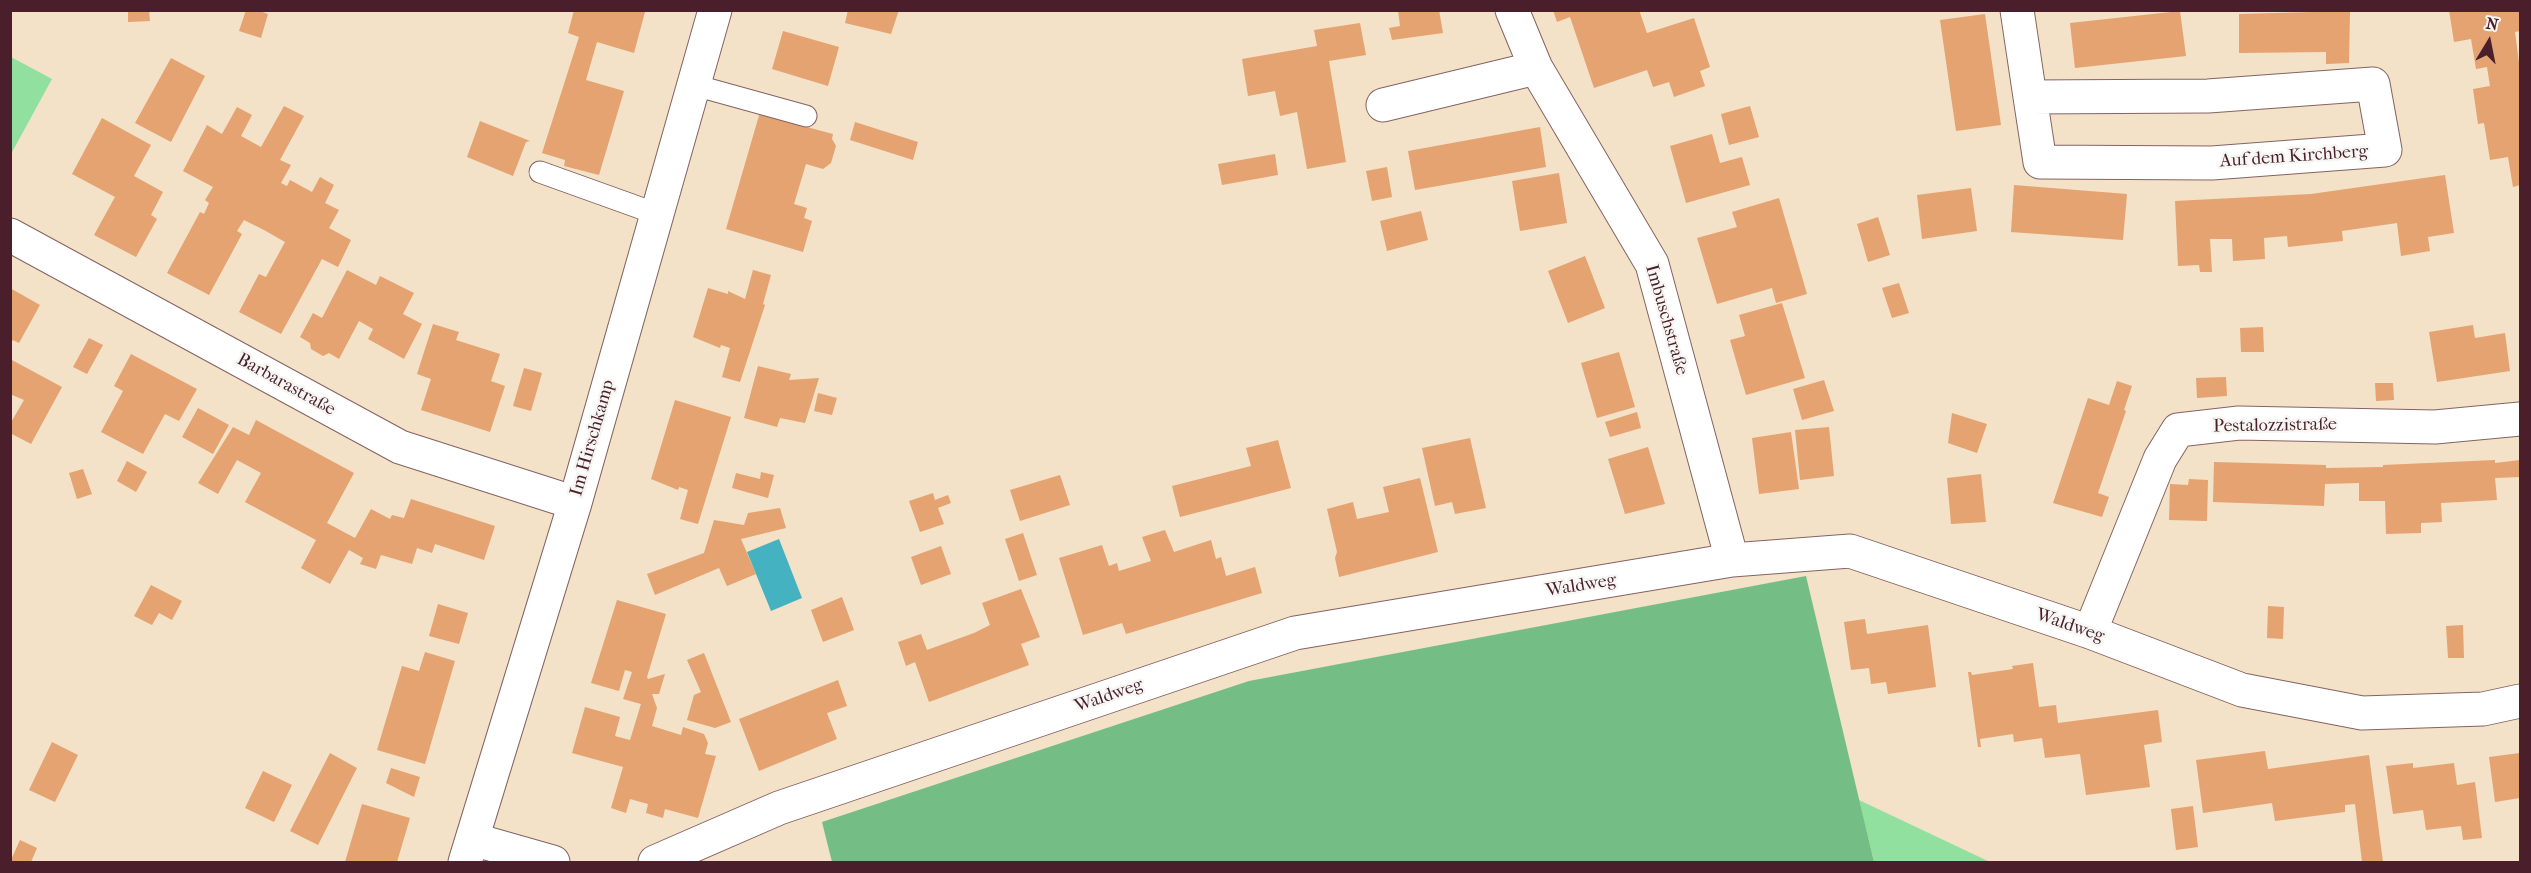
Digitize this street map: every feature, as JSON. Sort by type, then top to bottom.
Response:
[{"type":"street","name":"Im Hirschkamp","points":[[469,851],[575,503],[715,10]]},
{"type":"street","name":"Imbuschstraße","points":[[1512,10],[1536,68],[1652,264],[1732,560]]},
{"type":"street","name":"Auf dem Kirchberg","points":[[2017,10],[2030,96],[2040,162],[2212,163],[2385,150],[2373,84],[2208,96],[2030,96]]},
{"type":"street","points":[[1383,105],[1536,68]]},
{"type":"street","name":"Barbarastraße","points":[[10,235],[400,447],[575,503]]},
{"type":"street","name":"Pestalozzistraße","points":[[2090,632],[2160,459],[2178,430],[2239,423],[2435,427],[2520,419]]},
{"type":"street","name":"Waldweg","points":[[656,862],[779,808],[1295,633],[1732,560],[1850,551],[2090,632],[2242,690],[2362,713],[2483,709],[2520,701]]},
{"type":"street","points":[[469,851],[553,862]]},
{"type":"lane","points":[[694,85],[806,116]]},
{"type":"lane","points":[[540,172],[657,214]]},
{"type":"green space","points":[[11,57],[52,79],[11,154]]},
{"type":"green space","points":[[1806,576],[1874,862],[832,862],[822,822],[1249,681]]},
{"type":"green space","points":[[1859,800],[1990,862],[1874,862]]},
{"type":"water","points":[[779,539],[802,598],[771,611],[747,552]]},
{"type":"building","points":[[128,10],[149,10],[150,21],[128,22]]},
{"type":"building","points":[[246,10],[257,10],[268,14],[261,38],[239,31]]},
{"type":"building","points":[[574,10],[643,10],[645,12],[634,53],[597,42],[586,80],[624,91],[599,175],[564,166],[565,160],[542,153],[579,37],[568,33]]},
{"type":"building","points":[[848,10],[899,10],[891,34],[845,23]]},
{"type":"building","points":[[1398,10],[1439,10],[1443,33],[1392,40],[1389,28],[1400,26]]},
{"type":"building","points":[[1553,10],[1639,10],[1647,33],[1694,18],[1710,67],[1700,71],[1705,86],[1674,97],[1669,82],[1653,87],[1647,70],[1594,88],[1570,17],[1557,22]]},
{"type":"building","points":[[2313,10],[2350,12],[2349,63],[2326,64],[2326,52],[2239,53],[2239,14],[2313,12]]},
{"type":"building","points":[[2449,10],[2520,10],[2520,31],[2515,32],[2520,70],[2520,185],[2513,187],[2508,157],[2490,160],[2484,123],[2478,124],[2473,89],[2490,86],[2487,67],[2476,69],[2471,39],[2454,42]]},
{"type":"building","points":[[2180,11],[2186,56],[2075,68],[2070,23]]},
{"type":"building","points":[[1985,14],[2001,125],[1956,131],[1940,20]]},
{"type":"building","points":[[1360,23],[1366,55],[1329,61],[1346,162],[1307,169],[1297,112],[1280,116],[1275,91],[1248,96],[1242,59],[1317,46],[1314,30]]},
{"type":"building","points":[[783,31],[839,47],[828,86],[772,69]]},
{"type":"building","points":[[171,58],[205,76],[171,142],[135,123]]},
{"type":"building","points":[[284,106],[304,116],[280,160],[291,165],[281,183],[287,186],[290,180],[312,192],[320,177],[334,185],[325,203],[339,210],[329,228],[351,240],[338,267],[322,259],[281,334],[239,312],[259,274],[266,277],[285,242],[264,230],[244,220],[237,231],[242,234],[209,295],[167,273],[200,212],[204,214],[209,203],[205,200],[213,187],[183,171],[207,125],[222,134],[237,107],[252,115],[241,136],[261,147]]},
{"type":"building","points":[[1750,106],[1759,137],[1729,145],[1721,114]]},
{"type":"building","points":[[760,112],[833,134],[832,139],[836,146],[831,163],[823,169],[806,164],[794,204],[807,208],[804,218],[812,221],[803,252],[726,229]]},
{"type":"building","points":[[102,118],[151,145],[134,176],[163,192],[151,215],[157,219],[136,257],[94,235],[115,197],[72,174]]},
{"type":"building","points":[[480,121],[530,141],[526,142],[513,176],[467,157]]},
{"type":"building","points":[[855,122],[918,142],[913,160],[850,140]]},
{"type":"building","points":[[1540,127],[1546,167],[1415,190],[1408,151]]},
{"type":"building","points":[[1712,134],[1720,163],[1742,157],[1750,185],[1686,203],[1670,146]]},
{"type":"building","points":[[1275,154],[1278,175],[1222,185],[1218,164]]},
{"type":"building","points":[[1387,167],[1392,197],[1372,201],[1366,171]]},
{"type":"building","points":[[1559,173],[1567,223],[1520,231],[1512,181]]},
{"type":"building","points":[[2445,175],[2454,233],[2428,237],[2430,251],[2401,256],[2397,223],[2342,231],[2343,241],[2288,247],[2287,236],[2264,238],[2265,259],[2233,261],[2232,239],[2210,239],[2212,272],[2200,272],[2199,265],[2178,266],[2175,201],[2311,194]]},
{"type":"building","points":[[2014,185],[2127,194],[2123,240],[2011,232]]},
{"type":"building","points":[[1971,188],[1977,231],[1922,239],[1917,195]]},
{"type":"building","points":[[1779,198],[1807,294],[1776,303],[1772,288],[1717,304],[1697,238],[1737,227],[1732,212]]},
{"type":"building","points":[[1421,211],[1428,240],[1387,251],[1380,221]]},
{"type":"building","points":[[1878,217],[1890,255],[1868,262],[1857,224]]},
{"type":"building","points":[[1585,256],[1605,308],[1568,323],[1548,271]]},
{"type":"building","points":[[347,270],[376,285],[380,276],[414,293],[403,314],[422,324],[404,359],[368,339],[373,329],[359,321],[339,359],[329,353],[323,356],[311,349],[310,343],[300,337],[313,313],[322,318]]},
{"type":"building","points":[[753,270],[771,275],[763,304],[765,305],[740,382],[722,377],[730,348],[721,345],[720,348],[693,337],[708,288],[728,294],[728,291],[745,299]]},
{"type":"building","points":[[1899,283],[1909,313],[1892,318],[1882,288]]},
{"type":"building","points":[[10,288],[40,305],[19,343],[13,340],[10,344]]},
{"type":"building","points":[[1782,303],[1805,378],[1746,395],[1730,340],[1745,336],[1739,315]]},
{"type":"building","points":[[433,324],[459,332],[456,340],[500,354],[491,381],[505,386],[490,432],[421,410],[431,379],[417,374]]},
{"type":"building","points":[[2473,325],[2475,338],[2505,333],[2510,371],[2437,382],[2429,332]]},
{"type":"building","points":[[2263,327],[2264,352],[2241,352],[2240,328]]},
{"type":"building","points":[[89,338],[103,345],[87,374],[73,367]]},
{"type":"building","points":[[1619,352],[1635,407],[1597,418],[1581,363]]},
{"type":"building","points":[[131,354],[197,389],[179,421],[165,414],[143,454],[101,432],[123,391],[114,386]]},
{"type":"building","points":[[10,359],[62,387],[31,444],[10,433],[10,424],[24,400],[10,394]]},
{"type":"building","points":[[758,366],[791,374],[789,380],[819,378],[805,423],[780,418],[777,427],[744,418]]},
{"type":"building","points":[[524,368],[542,373],[531,411],[513,406]]},
{"type":"building","points":[[2226,377],[2227,396],[2197,398],[2196,378]]},
{"type":"building","points":[[1824,380],[1834,411],[1802,420],[1793,389]]},
{"type":"building","points":[[2117,381],[2132,386],[2124,410],[2126,411],[2098,493],[2109,497],[2102,517],[2053,503],[2088,398],[2109,405]]},
{"type":"building","points":[[2375,383],[2393,383],[2394,400],[2376,401]]},
{"type":"building","points":[[818,393],[837,398],[832,415],[814,411]]},
{"type":"building","points":[[675,400],[731,417],[698,524],[680,519],[688,490],[679,487],[678,490],[651,479]]},
{"type":"building","points":[[198,408],[229,425],[213,454],[182,437]]},
{"type":"building","points":[[1637,412],[1641,428],[1610,437],[1605,422]]},
{"type":"building","points":[[1952,413],[1987,424],[1977,453],[1948,443]]},
{"type":"building","points":[[256,420],[354,473],[327,523],[355,538],[371,509],[390,519],[392,515],[404,518],[411,499],[495,526],[484,560],[435,544],[432,553],[417,548],[412,564],[381,555],[376,569],[360,564],[363,558],[349,550],[330,584],[301,568],[316,540],[245,502],[261,473],[237,460],[218,494],[198,483],[233,427],[249,435]]},
{"type":"building","points":[[1829,427],[1834,476],[1800,480],[1795,430]]},
{"type":"building","points":[[1791,432],[1799,489],[1759,494],[1752,438]]},
{"type":"building","points":[[1470,438],[1486,508],[1455,514],[1452,502],[1435,506],[1422,448]]},
{"type":"building","points":[[1278,440],[1291,488],[1180,517],[1172,486],[1251,466],[1246,448]]},
{"type":"building","points":[[1648,447],[1665,504],[1625,514],[1608,459]]},
{"type":"building","points":[[2495,460],[2495,463],[2520,460],[2520,477],[2495,478],[2497,500],[2441,503],[2442,522],[2421,523],[2421,533],[2386,534],[2385,501],[2359,501],[2359,483],[2325,484],[2324,506],[2213,502],[2214,462],[2326,465],[2326,468]]},
{"type":"building","points":[[127,461],[147,472],[136,492],[117,481]]},
{"type":"building","points":[[83,469],[92,494],[77,499],[69,473]]},
{"type":"building","points":[[761,472],[774,475],[768,498],[732,488],[736,473],[760,479]]},
{"type":"building","points":[[1981,474],[1986,522],[1951,524],[1947,478]]},
{"type":"building","points":[[1060,475],[1070,505],[1020,521],[1010,490]]},
{"type":"building","points":[[1420,478],[1438,552],[1339,577],[1335,558],[1337,552],[1327,509],[1353,502],[1357,519],[1389,512],[1383,487]]},
{"type":"building","points":[[2189,479],[2208,480],[2207,521],[2169,520],[2170,484],[2188,485]]},
{"type":"building","points":[[933,493],[935,500],[948,495],[951,503],[938,508],[944,524],[920,532],[909,501]]},
{"type":"building","points":[[780,508],[786,528],[741,539],[756,574],[727,586],[719,568],[655,595],[647,574],[704,553],[714,520],[744,525],[748,513]]},
{"type":"building","points":[[1165,530],[1174,552],[1211,540],[1216,559],[1221,557],[1226,576],[1255,567],[1262,593],[1126,634],[1122,623],[1083,635],[1059,558],[1102,545],[1109,566],[1117,563],[1119,571],[1151,561],[1142,537]]},
{"type":"building","points":[[1023,533],[1037,575],[1019,581],[1005,539]]},
{"type":"building","points":[[941,546],[951,574],[921,585],[911,557]]},
{"type":"building","points":[[151,585],[182,601],[172,620],[159,613],[152,625],[134,616]]},
{"type":"building","points":[[1021,589],[1040,637],[1021,644],[1029,665],[929,702],[915,662],[906,666],[898,642],[921,634],[927,650],[974,633],[990,625],[982,603]]},
{"type":"building","points":[[842,597],[854,630],[823,642],[811,610]]},
{"type":"building","points":[[617,600],[666,614],[647,677],[648,679],[665,674],[659,694],[652,694],[657,708],[652,726],[681,735],[683,727],[704,734],[708,743],[705,754],[716,756],[698,818],[665,809],[663,818],[646,813],[648,804],[630,799],[626,813],[611,808],[623,767],[572,753],[585,707],[620,717],[615,736],[630,740],[641,704],[623,699],[632,672],[625,670],[619,691],[591,683]]},
{"type":"building","points":[[438,604],[468,613],[459,644],[429,636]]},
{"type":"building","points":[[2268,606],[2284,607],[2283,639],[2267,638]]},
{"type":"building","points":[[1865,619],[1867,634],[1928,625],[1936,687],[1888,694],[1886,682],[1871,684],[1869,668],[1851,670],[1844,622]]},
{"type":"building","points":[[2463,625],[2464,658],[2448,658],[2446,626]]},
{"type":"building","points":[[425,652],[455,661],[425,764],[377,750],[402,666],[419,671]]},
{"type":"building","points":[[704,653],[731,722],[715,728],[687,720],[694,695],[701,692],[687,660]]},
{"type":"building","points":[[2033,663],[2039,707],[2056,705],[2058,723],[2158,710],[2162,742],[2144,745],[2150,787],[2086,795],[2080,754],[2045,758],[2042,738],[2014,742],[2013,734],[1980,739],[1981,747],[1978,747],[1968,672],[1972,675],[2013,669],[2012,666]]},
{"type":"building","points":[[838,680],[847,706],[827,713],[837,739],[759,771],[739,719]]},
{"type":"building","points":[[52,742],[78,755],[55,802],[29,790]]},
{"type":"building","points":[[2265,751],[2268,769],[2369,755],[2383,862],[2362,862],[2355,804],[2345,805],[2345,812],[2275,821],[2272,803],[2203,813],[2196,760]]},
{"type":"building","points":[[330,753],[357,768],[318,845],[290,831]]},
{"type":"building","points":[[2520,753],[2520,798],[2495,802],[2489,757]]},
{"type":"building","points":[[2413,763],[2413,768],[2454,763],[2457,785],[2475,782],[2482,838],[2463,840],[2461,826],[2426,830],[2423,810],[2393,814],[2386,766]]},
{"type":"building","points":[[391,768],[420,777],[414,797],[386,783]]},
{"type":"building","points":[[263,771],[292,785],[274,822],[245,808]]},
{"type":"building","points":[[362,804],[410,818],[397,862],[345,862]]},
{"type":"building","points":[[2193,806],[2198,847],[2176,850],[2171,809]]},
{"type":"building","points":[[20,840],[37,848],[31,862],[10,862]]}]
